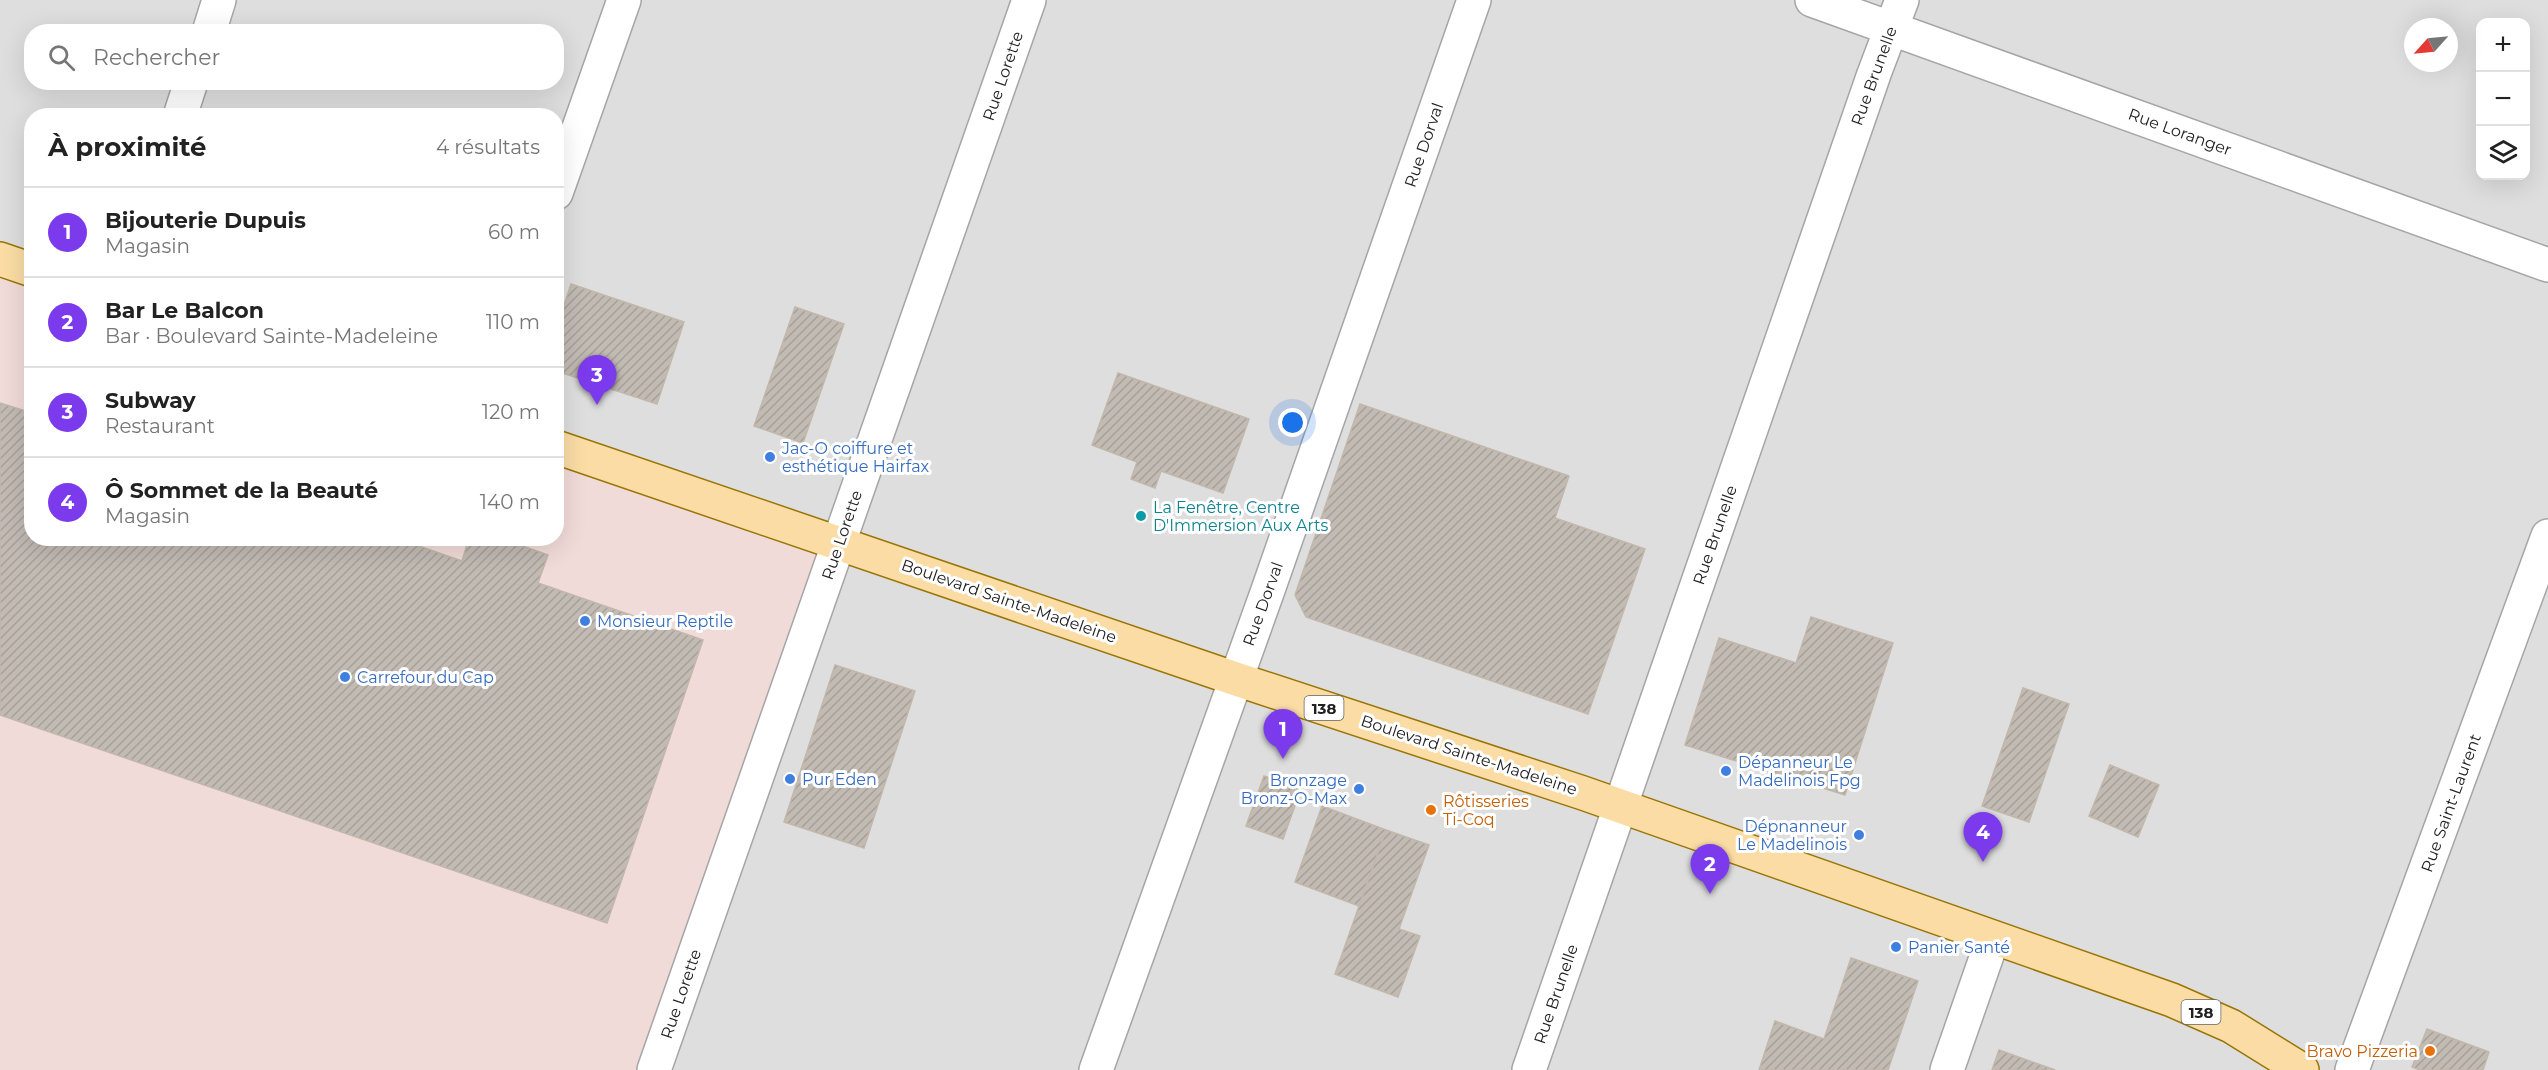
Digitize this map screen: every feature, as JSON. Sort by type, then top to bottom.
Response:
[{"type":"main road","points":[[0,259],[24,267]]},
{"type":"main road","name":"Boulevard Sainte-Madeleine","points":[[564,450],[1236,679],[1621,806],[2162,996],[2204,1013],[2253,1038],[2302,1070]]},
{"type":"street","points":[[211,24],[219,0]]},
{"type":"street","points":[[564,170],[624,0]]},
{"type":"street","name":"Rue Lorette","points":[[654,1070],[1029,0]]},
{"type":"street","name":"Rue Dorval","points":[[1096,1070],[1474,0]]},
{"type":"street","name":"Rue Loranger","points":[[1812,0],[1896,14],[2548,265]]},
{"type":"street","name":"Rue Brunelle","points":[[1529,1070],[1896,14]]},
{"type":"street","points":[[183,108],[188,90]]},
{"type":"street","name":"Rue Saint-Laurent","points":[[2352,1070],[2548,536]]},
{"type":"street","points":[[1947,1070],[1993,938]]},
{"type":"shaded area","points":[[0,0],[2548,0],[2548,1070],[670,1070],[564,490],[564,108],[24,108],[24,269],[0,259]]},
{"type":"shaded area","points":[[0,263],[24,272],[24,546],[564,546],[564,454],[844,549],[654,1070],[0,1070]]},
{"type":"building","points":[[571,284],[684,322],[657,404],[564,374],[564,305]]},
{"type":"building","points":[[795,307],[844,324],[803,443],[754,426]]},
{"type":"building","points":[[1118,373],[1249,419],[1223,493],[1161,471],[1155,488],[1131,479],[1137,462],[1092,445]]},
{"type":"building","name":"Carrefour du Cap","points":[[0,403],[24,410],[24,546],[419,546],[462,561],[467,546],[523,546],[548,555],[538,583],[703,640],[607,923],[0,715]]},
{"type":"building","points":[[1360,404],[1569,476],[1555,518],[1645,549],[1588,714],[1306,617],[1295,595]]},
{"type":"building","points":[[1811,617],[1893,643],[1845,795],[1685,745],[1719,638],[1796,663]]},
{"type":"building","points":[[835,665],[915,691],[864,848],[784,822]]},
{"type":"building","points":[[2023,688],[2069,704],[2029,822],[1982,806]]},
{"type":"building","points":[[2110,765],[2159,785],[2138,837],[2089,816]]},
{"type":"building","points":[[1264,776],[1301,789],[1283,839],[1246,826]]},
{"type":"building","points":[[1322,806],[1386,830],[1359,906],[1295,882]]},
{"type":"building","points":[[1386,830],[1429,845],[1399,929],[1420,936],[1398,997],[1335,974]]},
{"type":"building","points":[[1851,958],[1918,981],[1888,1070],[1759,1070],[1775,1021],[1824,1039]]},
{"type":"building","points":[[2427,1029],[2489,1052],[2483,1070],[2420,1070],[2412,1067]]},
{"type":"building","points":[[1999,1050],[2055,1070],[1992,1070]]},
{"type":"place","name":"Subway","points":[[597,405]]},
{"type":"place","name":"Jac-O coiffure et esthétique Hairfax","points":[[770,457]]},
{"type":"place","name":"La Fenêtre, Centre D'Immersion Aux Arts","points":[[1141,516]]},
{"type":"place","name":"Monsieur Reptile","points":[[585,621]]},
{"type":"place","name":"Carrefour du Cap","points":[[345,677]]},
{"type":"place","name":"Bijouterie Dupuis","points":[[1283,759]]},
{"type":"place","name":"Dépanneur Le Madelinois Fpg","points":[[1726,771]]},
{"type":"place","name":"Pur Eden","points":[[790,779]]},
{"type":"place","name":"Bronzage Bronz-O-Max","points":[[1359,789]]},
{"type":"place","name":"Rôtisseries Ti-Coq","points":[[1431,810]]},
{"type":"place","name":"Dépnanneur Le Madelinois","points":[[1859,835]]},
{"type":"place","name":"Ô Sommet de la Beauté","points":[[1983,862]]},
{"type":"place","name":"Bar Le Balcon","points":[[1710,894]]},
{"type":"place","name":"Panier Santé","points":[[1896,947]]},
{"type":"place","name":"Bravo Pizzeria","points":[[2430,1051]]}]
